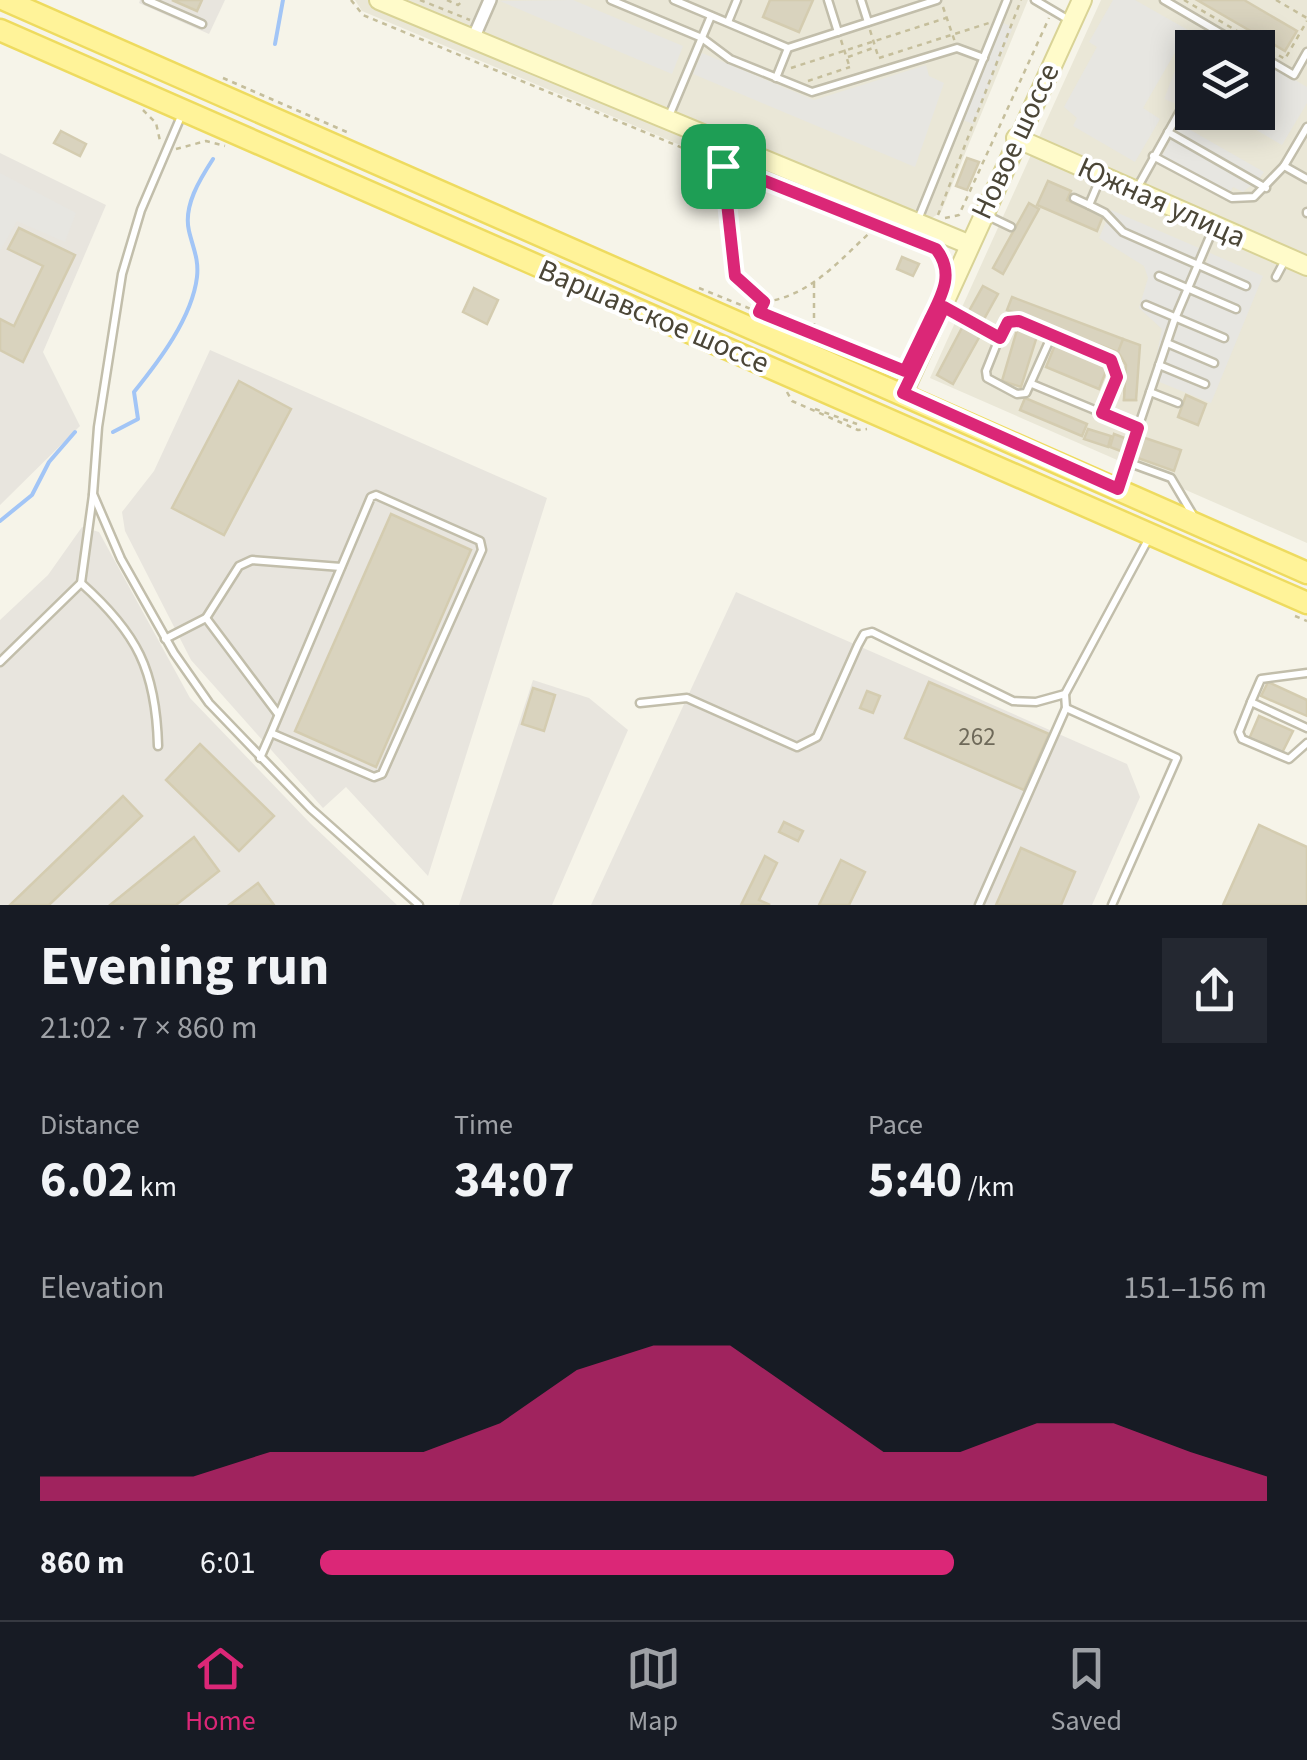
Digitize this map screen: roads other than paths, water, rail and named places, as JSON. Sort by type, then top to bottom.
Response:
[{"type":"main road","name":"Варшавское шоссе","points":[[5,0],[1307,573]]},
{"type":"main road","name":"Варшавское шоссе","points":[[0,30],[1307,603]]},
{"type":"street","points":[[379,0],[476,32],[881,218],[916,223],[968,244]]},
{"type":"street","points":[[476,32],[490,0]]},
{"type":"street","name":"Новое шоссе","points":[[903,393],[1082,0]]},
{"type":"street","name":"Южная улица","points":[[1016,138],[1307,266]]},
{"type":"lane","points":[[147,0],[202,24]]},
{"type":"lane","points":[[612,0],[702,38],[717,52],[777,75],[793,86],[817,92],[957,48],[984,58]]},
{"type":"lane","points":[[674,0],[788,48],[939,0]]},
{"type":"lane","points":[[728,22],[737,0]]},
{"type":"lane","points":[[828,0],[838,32]]},
{"type":"lane","points":[[861,0],[868,22]]},
{"type":"lane","points":[[916,223],[1007,0]]},
{"type":"lane","points":[[1035,0],[1070,21]]},
{"type":"lane","points":[[1164,0],[1215,30]]},
{"type":"lane","points":[[668,120],[712,16]]},
{"type":"lane","points":[[777,75],[788,48]]},
{"type":"lane","points":[[1275,64],[1294,75],[1307,52]]},
{"type":"lane","points":[[0,662],[81,583],[98,427],[122,274],[141,210],[183,111]]},
{"type":"lane","points":[[1136,190],[1175,119]]},
{"type":"lane","points":[[1153,156],[1232,198],[1254,198],[1284,166],[1307,127]]},
{"type":"lane","points":[[1168,132],[1266,188]]},
{"type":"lane","points":[[1284,166],[1307,179]]},
{"type":"lane","points":[[1089,205],[1102,175]]},
{"type":"lane","points":[[1074,198],[1105,213],[1123,232],[1246,286]]},
{"type":"lane","points":[[982,214],[1011,227]]},
{"type":"lane","points":[[1118,489],[1176,317],[1215,225]]},
{"type":"lane","points":[[1276,277],[1286,257]]},
{"type":"lane","points":[[1158,276],[1236,309]]},
{"type":"lane","points":[[1146,305],[1224,338]]},
{"type":"lane","points":[[936,316],[1000,338]]},
{"type":"lane","points":[[1052,335],[1032,384],[1022,394],[987,378],[1004,326],[1015,320],[1052,335],[1114,362],[1117,377],[1102,413]]},
{"type":"lane","points":[[1167,343],[1214,363]]},
{"type":"lane","points":[[1159,365],[1204,384]]},
{"type":"lane","points":[[1032,384],[1138,428]]},
{"type":"lane","points":[[1150,392],[1178,404]]},
{"type":"lane","points":[[1127,462],[1171,478],[1199,525]]},
{"type":"lane","points":[[93,494],[122,559],[166,639],[209,703],[260,759],[418,905]]},
{"type":"lane","points":[[260,759],[278,715],[371,497],[376,495],[480,542],[482,550],[382,774],[374,777],[271,733]]},
{"type":"lane","points":[[979,905],[1066,708],[1065,694],[1152,532]]},
{"type":"lane","points":[[166,639],[206,618],[240,566],[252,560],[341,567]]},
{"type":"lane","points":[[81,583],[124,623],[141,655],[156,696],[158,746]]},
{"type":"lane","points":[[206,618],[278,715]]},
{"type":"lane","points":[[640,703],[686,698],[797,747],[817,737],[858,645],[864,634],[872,632],[1014,700],[1036,702],[1065,694]]},
{"type":"lane","points":[[1307,674],[1261,679],[1239,732],[1242,739],[1288,759],[1307,743]]},
{"type":"lane","points":[[1251,702],[1307,728]]},
{"type":"lane","points":[[1066,708],[1176,758],[1112,905]]},
{"type":"waterway","points":[[275,44],[283,0]]},
{"type":"waterway","points":[[113,432],[138,419],[134,392],[164,353],[189,308],[197,271],[188,212],[213,159]]},
{"type":"waterway","points":[[0,521],[32,495],[49,462],[75,432]]}]
